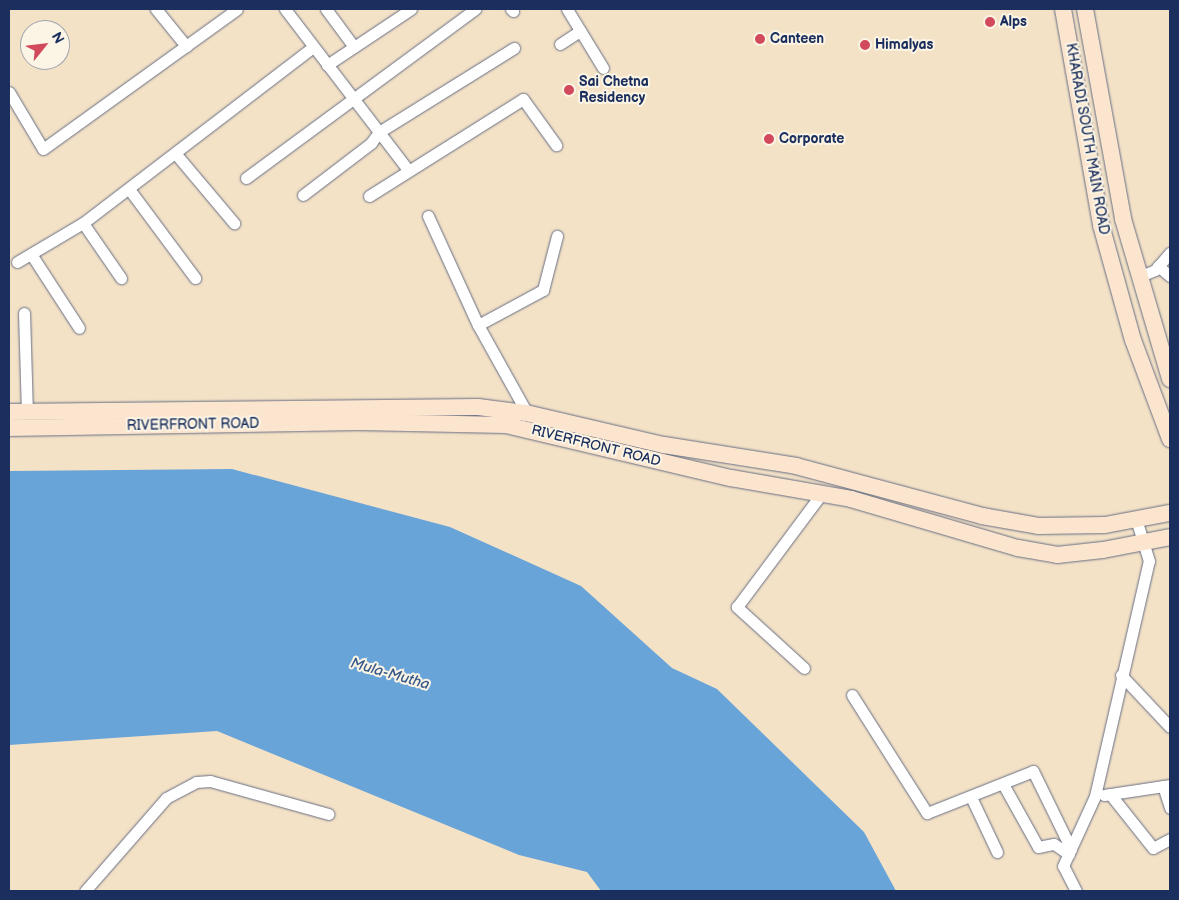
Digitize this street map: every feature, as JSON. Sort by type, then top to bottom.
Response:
[{"type":"street","points":[[156,9],[186,46]]},
{"type":"street","points":[[9,92],[44,149],[237,9]]},
{"type":"street","points":[[285,9],[312,48],[408,170]]},
{"type":"street","points":[[326,9],[354,47]]},
{"type":"street","points":[[327,65],[411,9]]},
{"type":"street","points":[[246,178],[352,97],[475,9]]},
{"type":"street","points":[[567,9],[603,68]]},
{"type":"street","name":"KHARADI SOUTH MAIN ROAD","points":[[1063,9],[1101,225],[1134,340],[1170,439]]},
{"type":"street","name":"KHARADI SOUTH MAIN ROAD","points":[[1085,9],[1113,175],[1138,277],[1170,379]]},
{"type":"street","points":[[560,44],[580,31]]},
{"type":"street","points":[[17,262],[83,223],[129,190],[312,48]]},
{"type":"street","points":[[303,195],[370,143],[379,132],[514,48]]},
{"type":"street","points":[[369,196],[523,98],[556,145]]},
{"type":"street","points":[[175,153],[234,223]]},
{"type":"street","points":[[129,190],[196,278]]},
{"type":"street","points":[[428,216],[478,325],[526,413],[540,431]]},
{"type":"street","points":[[83,223],[121,278]]},
{"type":"street","points":[[478,325],[543,290],[557,236]]},
{"type":"street","points":[[1138,277],[1158,266],[1170,253]]},
{"type":"street","points":[[31,254],[79,328]]},
{"type":"street","points":[[1158,266],[1170,276]]},
{"type":"street","points":[[24,313],[27,412]]},
{"type":"street","name":"RIVERFRONT ROAD","points":[[9,412],[443,406],[526,413],[664,445],[838,475],[982,516],[1038,526],[1105,525],[1170,513]]},
{"type":"street","name":"RIVERFRONT ROAD","points":[[9,428],[462,422],[540,431],[658,462],[822,493],[1018,548],[1057,554],[1103,550],[1170,537]]},
{"type":"street","points":[[804,668],[737,607],[822,493]]},
{"type":"street","points":[[1076,891],[1064,866],[1095,796],[1121,675],[1149,561],[1136,519]]},
{"type":"street","points":[[1121,675],[1170,725]]},
{"type":"street","points":[[852,695],[927,813],[1033,771],[1070,851]]},
{"type":"street","points":[[85,891],[166,798],[196,782],[210,781],[328,814]]},
{"type":"street","points":[[1003,784],[1038,848],[1054,844],[1070,851]]},
{"type":"street","points":[[1095,796],[1167,785],[1170,808]]},
{"type":"street","points":[[1110,794],[1153,848],[1170,838]]},
{"type":"street","points":[[971,797],[997,852]]},
{"type":"water","name":"Mula-Mutha","points":[[232,469],[450,527],[581,586],[672,668],[717,689],[864,832],[896,891],[601,891],[587,872],[519,855],[217,731],[9,745],[9,471]]},
{"type":"place","name":"Alps","points":[[990,22]]},
{"type":"place","name":"Canteen","points":[[760,39]]},
{"type":"place","name":"Himalyas","points":[[865,45]]},
{"type":"place","name":"Sai Chetna Residency","points":[[569,90]]},
{"type":"place","name":"Corporate","points":[[769,139]]}]
